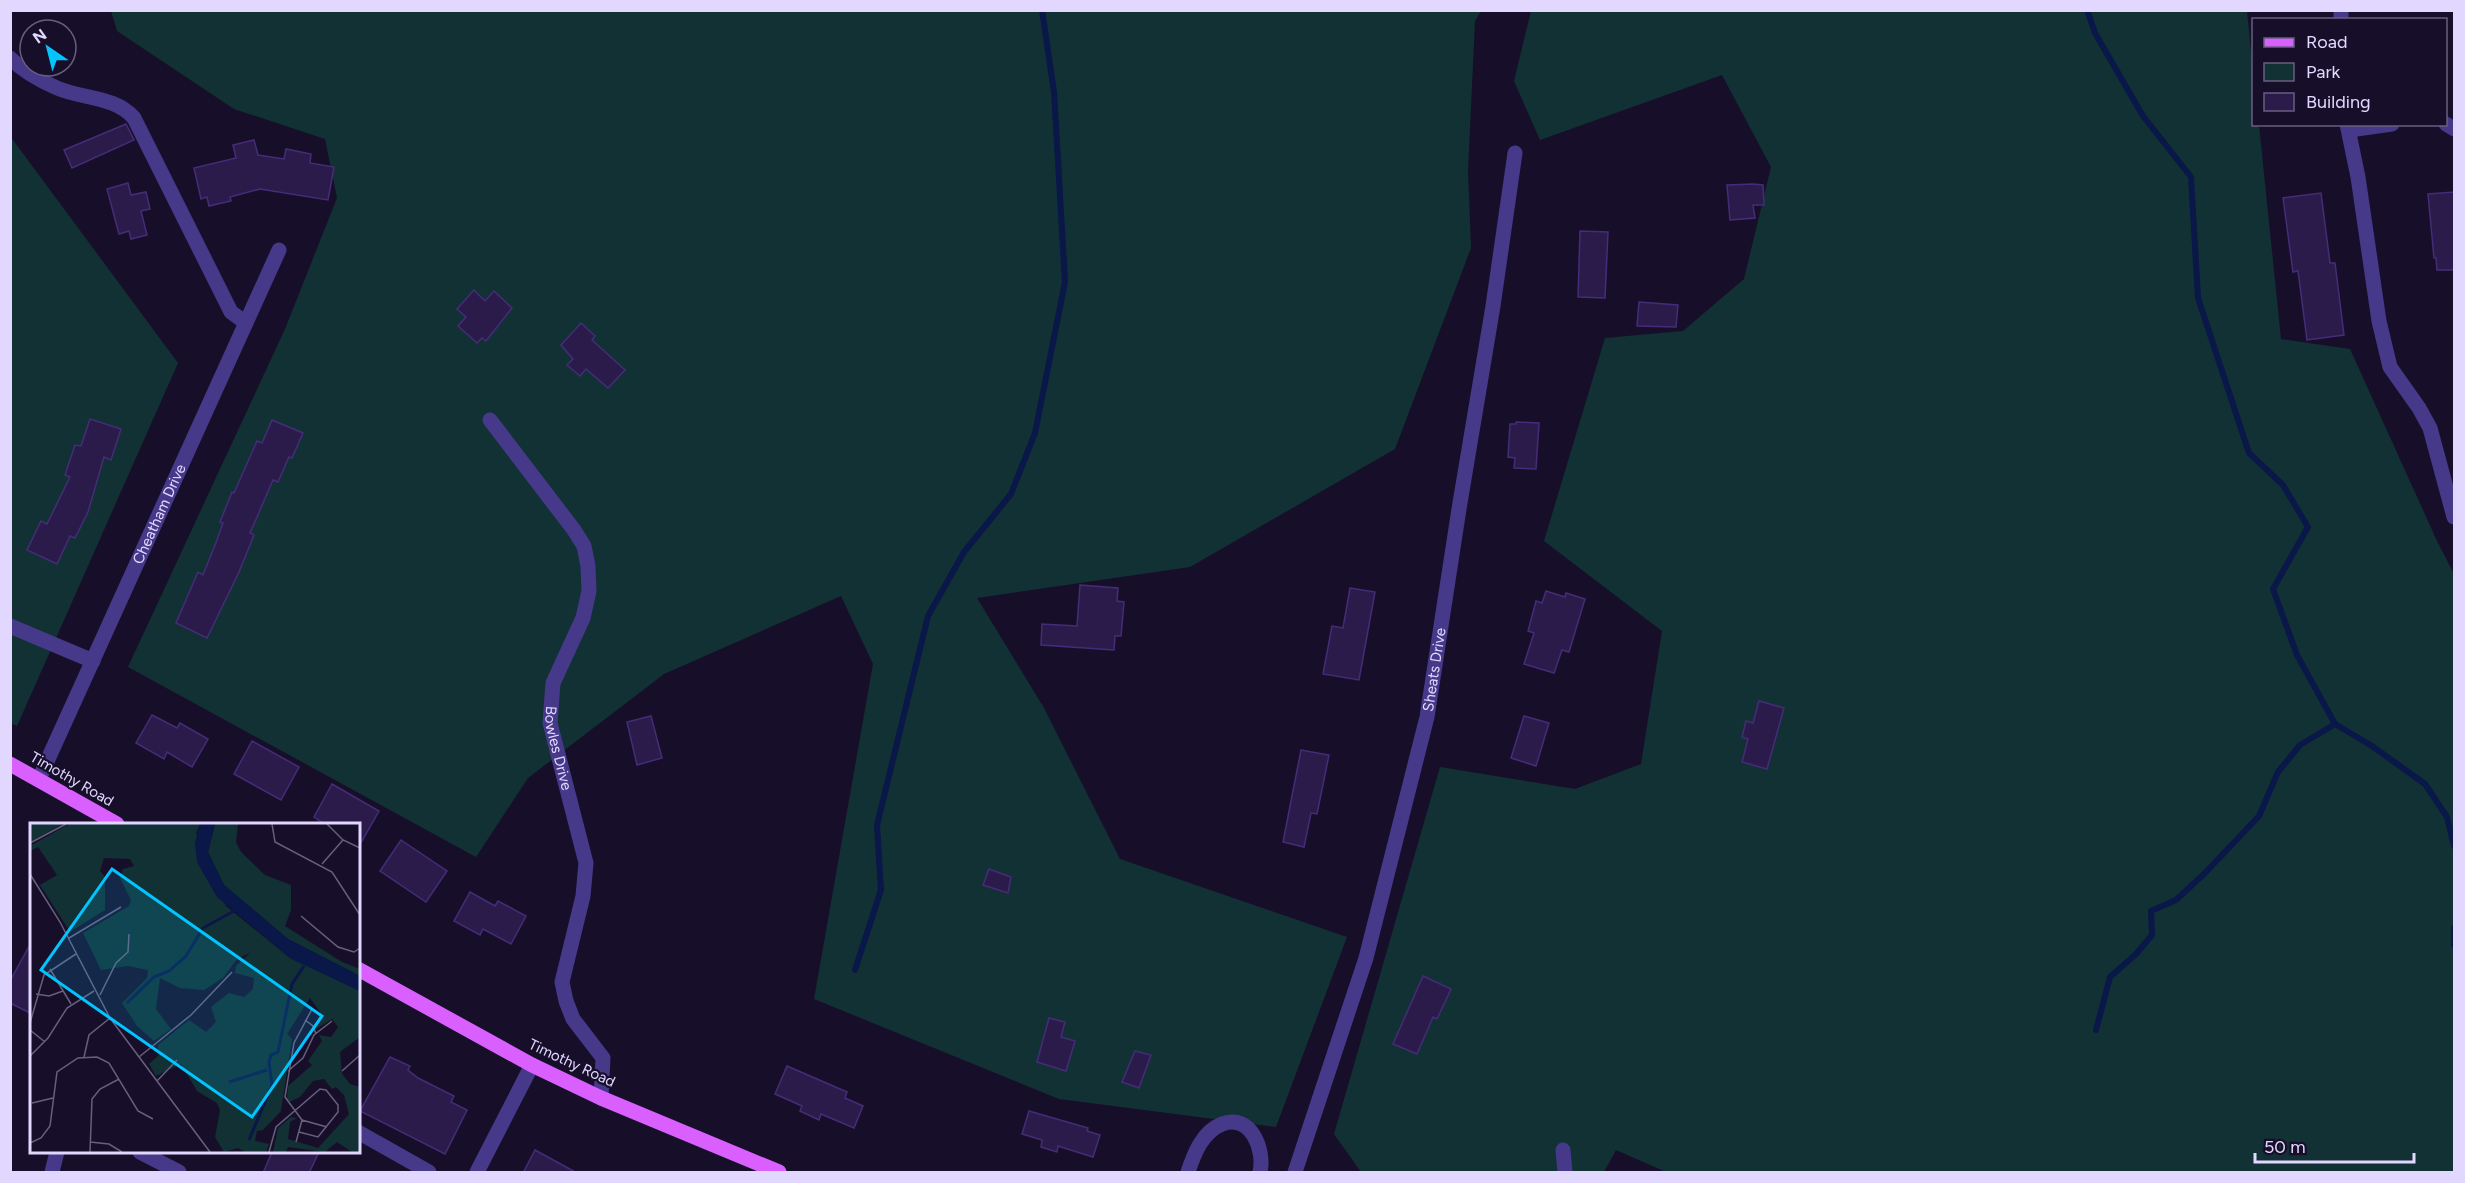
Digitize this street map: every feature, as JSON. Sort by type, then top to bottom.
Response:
[{"type":"main road","name":"Timothy Road","points":[[10,764],[114,823]]},
{"type":"main road","name":"Timothy Road","points":[[360,970],[532,1065],[601,1098],[779,1173]]},
{"type":"street","points":[[10,58],[20,67],[58,89],[125,108],[134,118],[231,312],[246,323]]},
{"type":"street","points":[[2348,127],[2358,177],[2379,321],[2390,368],[2420,408],[2430,428],[2454,517]]},
{"type":"street","name":"Sheats Drive","points":[[1295,1173],[1366,958],[1427,717],[1493,306],[1515,153]]},
{"type":"street","name":"Cheatham Drive","points":[[39,779],[279,250]]},
{"type":"street","name":"Bowles Drive","points":[[490,420],[574,530],[584,546],[588,566],[589,591],[583,618],[553,683],[550,723],[586,863],[583,896],[562,982],[573,1019],[603,1058],[601,1098]]},
{"type":"street","points":[[10,626],[93,661]]},
{"type":"street","points":[[477,1173],[532,1065]]},
{"type":"street","points":[[1188,1173],[1196,1148],[1209,1133],[1223,1124],[1240,1124],[1254,1134],[1261,1148],[1260,1173]]},
{"type":"street","points":[[360,1133],[429,1173]]},
{"type":"street","points":[[1563,1150],[1565,1173]]},
{"type":"street","points":[[52,1173],[57,1153]]},
{"type":"street","points":[[142,1153],[179,1173]]},
{"type":"green space","points":[[111,11],[1481,11],[1475,21],[1468,171],[1471,248],[1395,449],[1190,567],[977,598],[1044,708],[1120,859],[1347,937],[1276,1127],[1059,1099],[814,999],[873,664],[841,596],[664,674],[528,778],[476,857],[128,667],[285,329],[337,198],[325,139],[234,109],[117,31]]},
{"type":"green space","points":[[1531,11],[2247,11],[2252,62],[2252,126],[2259,126],[2281,339],[2350,349],[2454,574],[2454,1172],[1666,1172],[1616,1150],[1604,1172],[1361,1172],[1334,1134],[1440,767],[1575,789],[1641,764],[1662,631],[1544,541],[1605,338],[1683,331],[1744,279],[1771,167],[1722,75],[1540,140],[1514,81]]},
{"type":"green space","points":[[10,136],[178,363],[17,726],[10,723]]},
{"type":"building","points":[[126,124],[134,140],[72,168],[64,150]]},
{"type":"building","points":[[254,140],[258,155],[284,159],[286,149],[311,154],[310,163],[334,167],[328,200],[260,189],[230,197],[231,201],[209,206],[207,197],[201,199],[194,168],[236,158],[233,145]]},
{"type":"building","points":[[128,183],[131,195],[146,192],[150,209],[141,211],[147,235],[131,239],[129,231],[119,234],[107,189]]},
{"type":"building","points":[[1727,185],[1763,185],[1764,205],[1753,205],[1755,218],[1730,220]]},
{"type":"building","points":[[2454,192],[2454,270],[2437,270],[2428,194]]},
{"type":"building","points":[[2321,193],[2330,263],[2335,263],[2344,335],[2307,340],[2298,271],[2293,272],[2283,198]]},
{"type":"building","points":[[1580,231],[1608,232],[1605,298],[1578,297]]},
{"type":"building","points":[[474,290],[485,301],[494,291],[512,308],[486,341],[482,338],[477,343],[458,326],[466,317],[457,309]]},
{"type":"building","points":[[1639,302],[1678,305],[1676,327],[1637,326]]},
{"type":"building","points":[[581,323],[595,336],[592,340],[625,370],[608,388],[586,369],[580,376],[567,365],[573,359],[561,345]]},
{"type":"building","points":[[90,419],[121,429],[111,460],[104,457],[88,512],[75,538],[70,536],[57,564],[27,550],[41,521],[47,524],[70,477],[65,475],[75,445],[81,446]]},
{"type":"building","points":[[272,420],[303,433],[278,482],[273,480],[250,533],[254,535],[239,572],[207,638],[176,623],[198,572],[203,575],[232,492],[234,493],[257,441],[262,443]]},
{"type":"building","points":[[1516,422],[1539,423],[1536,469],[1514,468],[1515,458],[1508,457],[1510,424],[1516,424]]},
{"type":"building","points":[[1080,585],[1118,588],[1117,601],[1124,602],[1121,636],[1115,636],[1114,650],[1041,645],[1042,624],[1077,626]]},
{"type":"building","points":[[1350,588],[1375,592],[1359,680],[1323,674],[1332,626],[1343,628]]},
{"type":"building","points":[[1546,591],[1565,597],[1566,593],[1585,599],[1569,652],[1562,650],[1554,673],[1524,664],[1534,633],[1528,631],[1536,601],[1542,603]]},
{"type":"building","points":[[1759,701],[1784,708],[1767,769],[1742,762],[1748,739],[1742,737],[1746,721],[1753,723]]},
{"type":"building","points":[[152,715],[177,728],[180,723],[208,739],[192,767],[167,752],[164,759],[136,743]]},
{"type":"building","points":[[651,716],[662,758],[637,765],[627,722]]},
{"type":"building","points":[[1524,716],[1549,723],[1536,766],[1511,758]]},
{"type":"building","points":[[252,741],[299,767],[281,800],[234,774]]},
{"type":"building","points":[[1301,750],[1329,755],[1317,814],[1311,813],[1304,847],[1283,842]]},
{"type":"building","points":[[332,784],[379,811],[360,844],[360,823],[323,823],[314,817]]},
{"type":"building","points":[[401,840],[447,871],[426,902],[380,871]]},
{"type":"building","points":[[989,869],[1011,877],[1008,893],[983,885]]},
{"type":"building","points":[[470,892],[495,906],[498,901],[526,916],[511,944],[483,929],[480,935],[454,921]]},
{"type":"building","points":[[30,945],[30,1013],[10,1003],[10,981]]},
{"type":"building","points":[[1423,976],[1451,989],[1437,1019],[1433,1017],[1417,1054],[1393,1044]]},
{"type":"building","points":[[1049,1018],[1065,1022],[1061,1037],[1075,1041],[1066,1071],[1037,1062]]},
{"type":"building","points":[[1135,1051],[1151,1055],[1139,1088],[1122,1082]]},
{"type":"building","points":[[390,1057],[410,1066],[408,1070],[418,1078],[454,1096],[451,1102],[467,1110],[445,1154],[360,1111]]},
{"type":"building","points":[[787,1066],[847,1092],[845,1098],[863,1106],[854,1128],[821,1114],[819,1120],[800,1111],[802,1106],[775,1094]]},
{"type":"building","points":[[1029,1111],[1088,1128],[1087,1131],[1100,1135],[1093,1157],[1058,1146],[1057,1152],[1041,1147],[1042,1140],[1022,1134]]},
{"type":"building","points":[[535,1150],[577,1173],[523,1173]]},
{"type":"building","points":[[272,1153],[319,1153],[309,1173],[263,1173]]},
{"type":"waterway","points":[[855,970],[881,890],[877,825],[928,616],[964,552],[1011,494],[1035,433],[1065,282],[1054,92],[1042,10]]},
{"type":"waterway","points":[[2087,10],[2095,33],[2143,116],[2191,177],[2198,298],[2249,453],[2283,485],[2308,527],[2273,589],[2297,655],[2335,724],[2372,746],[2425,784],[2447,817],[2454,846]]},
{"type":"waterway","points":[[2096,1030],[2110,977],[2136,954],[2152,935],[2151,911],[2176,900],[2205,873],[2259,816],[2278,772],[2300,745],[2335,724]]},
{"type":"waterway","points":[[2454,928],[2454,945]]}]
